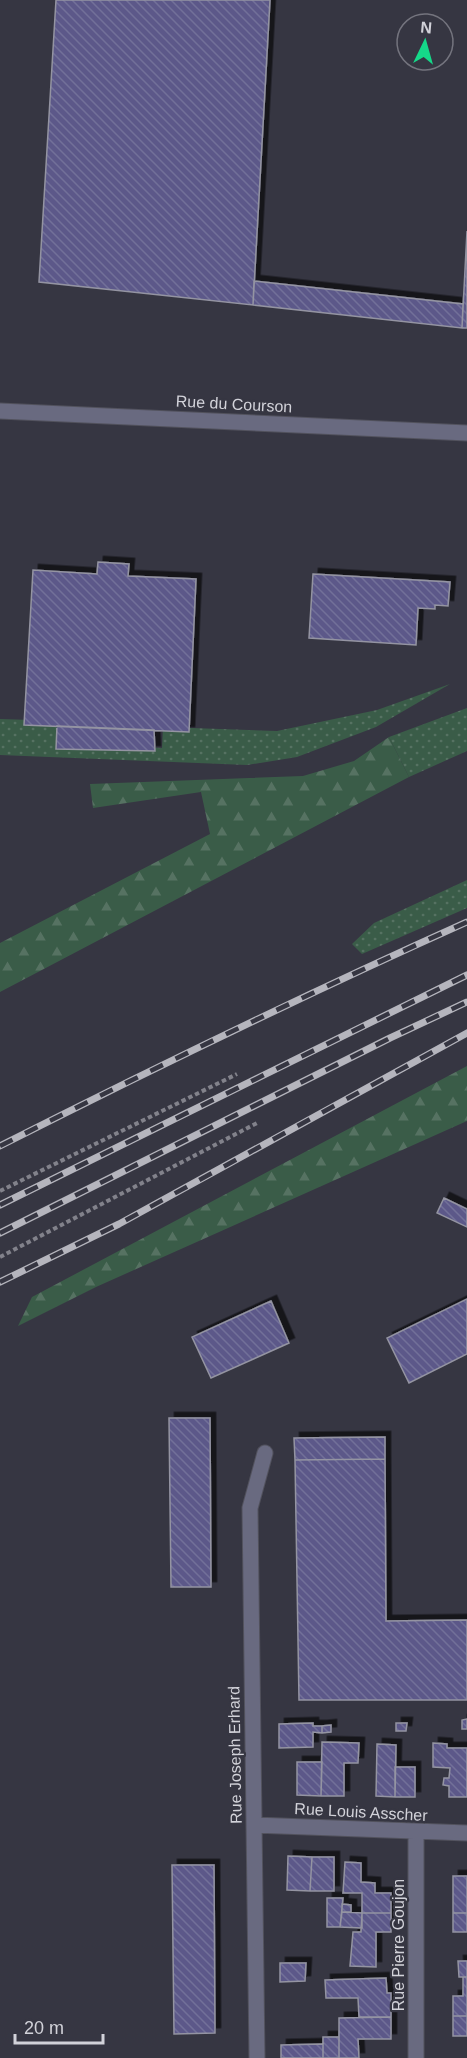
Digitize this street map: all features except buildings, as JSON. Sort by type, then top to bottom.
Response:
[{"type":"street","name":"Rue du Courson","points":[[0,411],[467,433]]},
{"type":"street","name":"Rue Joseph Erhard","points":[[257,2058],[250,1508],[266,1454]]},
{"type":"street","name":"Rue Louis Asscher","points":[[254,1825],[467,1833]]},
{"type":"street","name":"Rue Pierre Goujon","points":[[416,1832],[416,2058]]},
{"type":"path","points":[[0,1191],[237,1074]]},
{"type":"path","points":[[0,1257],[257,1123]]},
{"type":"green space","points":[[450,684],[376,727],[297,757],[247,765],[0,755],[0,719],[63,721],[61,743],[162,748],[163,727],[277,731],[377,710]]},
{"type":"green space","points":[[467,708],[467,751],[409,777],[389,737]]},
{"type":"green space","points":[[389,737],[409,777],[0,992],[0,943],[210,834],[201,792],[93,808],[90,784],[303,776],[354,761]]},
{"type":"green space","points":[[467,880],[467,908],[362,954],[352,944],[374,923]]},
{"type":"green space","points":[[467,1066],[467,1121],[96,1287],[18,1326],[32,1297]]},
{"type":"railway","points":[[0,1146],[232,1031],[467,922]]},
{"type":"railway","points":[[0,1205],[467,975]]},
{"type":"railway","points":[[0,1233],[390,1038],[467,1002]]},
{"type":"railway","points":[[0,1282],[119,1224],[467,1033]]}]
